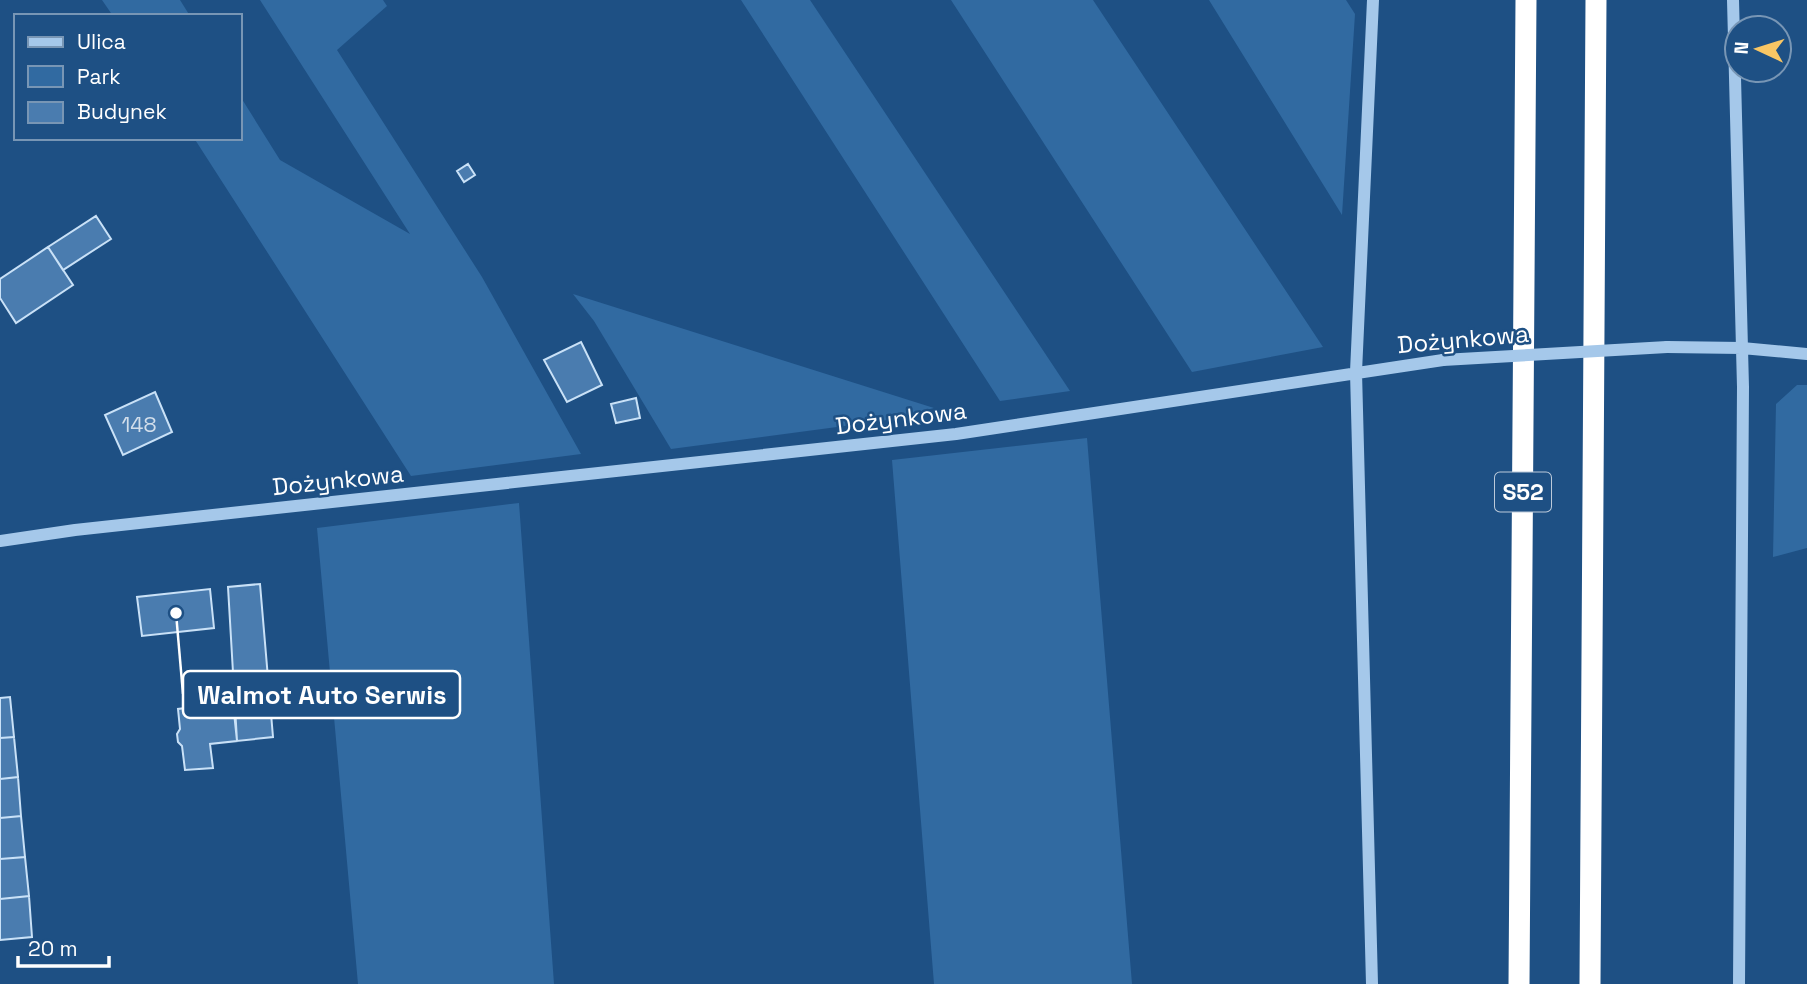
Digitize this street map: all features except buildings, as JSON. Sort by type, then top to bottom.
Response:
[{"type":"highway","name":"S52","points":[[1519,984],[1526,0]]},
{"type":"highway","points":[[1590,984],[1596,0]]},
{"type":"street","points":[[1372,984],[1356,372],[1373,0]]},
{"type":"street","points":[[1733,0],[1742,348],[1740,984]]},
{"type":"street","name":"Dożynkowa","points":[[0,541],[75,530],[956,433],[1443,359],[1667,347],[1742,348],[1807,354]]},
{"type":"green space","points":[[102,0],[180,0],[189,14],[112,14]]},
{"type":"green space","points":[[260,0],[383,0],[387,6],[337,50],[482,277],[581,454],[411,476],[195,140],[242,140],[242,99],[280,160],[410,234]]},
{"type":"green space","points":[[741,0],[810,0],[1070,391],[1000,401]]},
{"type":"green space","points":[[951,0],[1093,0],[1323,347],[1192,372]]},
{"type":"green space","points":[[1209,0],[1346,0],[1355,14],[1342,215]]},
{"type":"green space","points":[[573,294],[934,408],[882,421],[671,449],[594,321]]},
{"type":"green space","points":[[1797,385],[1807,385],[1807,548],[1773,557],[1776,404]]},
{"type":"green space","points":[[1087,438],[1132,984],[934,984],[892,460]]},
{"type":"green space","points":[[519,503],[554,984],[358,984],[317,528]]},
{"type":"place","name":"Walmot Auto Serwis","points":[[176,613]]}]
